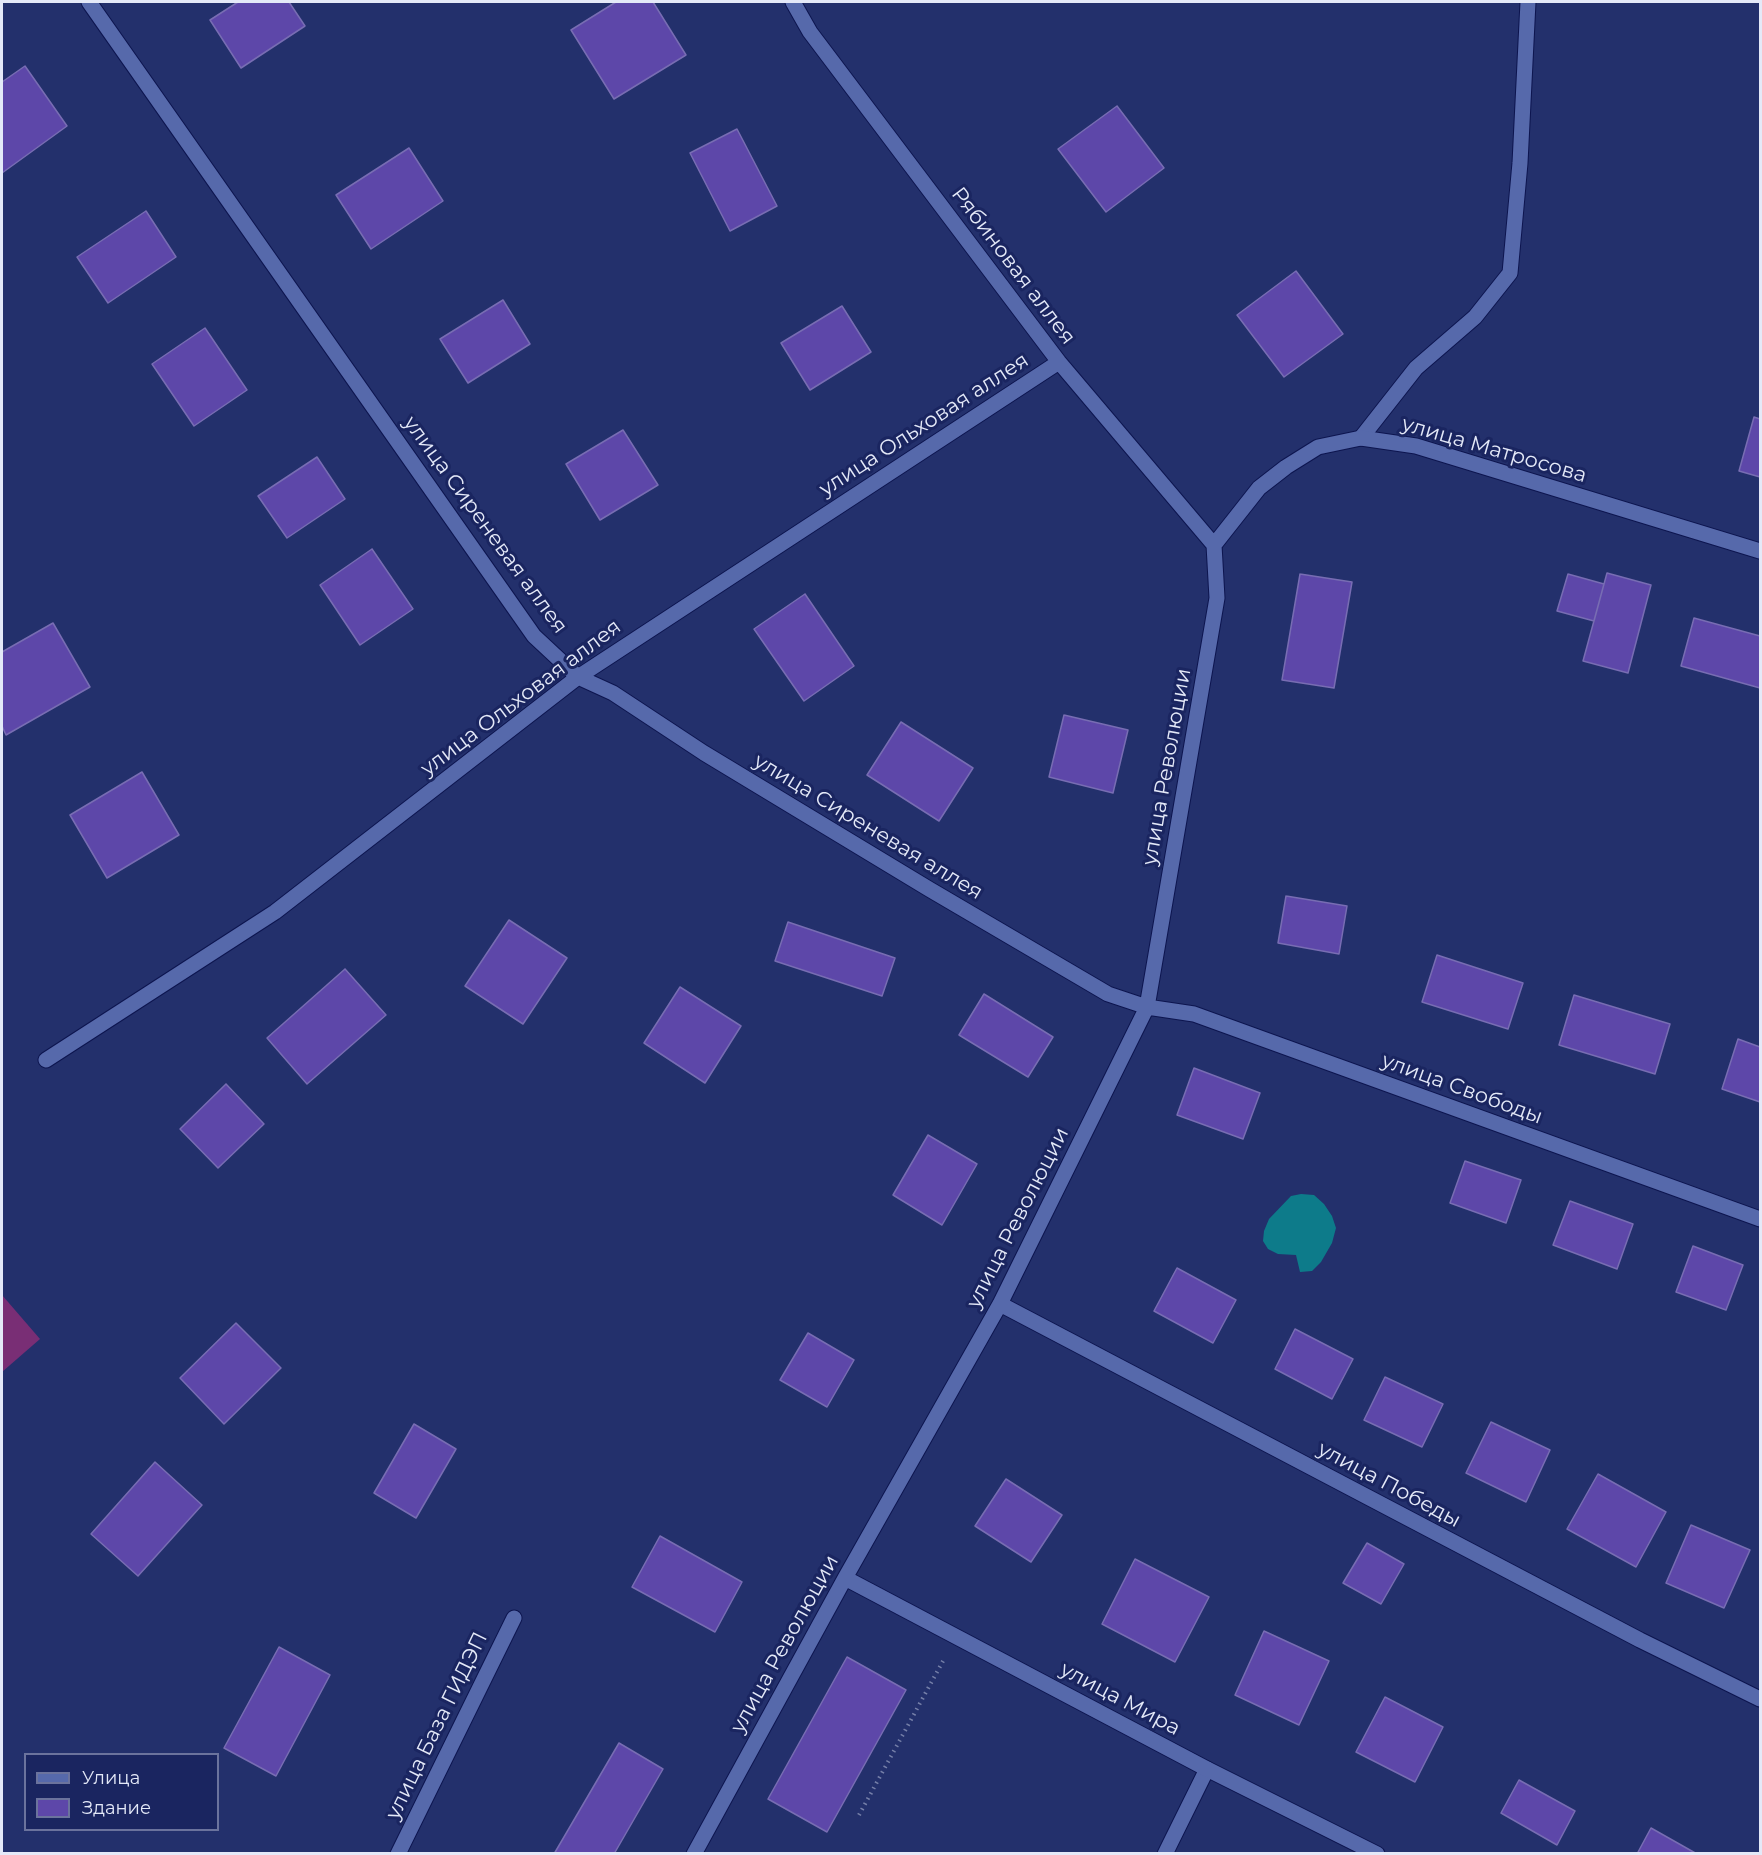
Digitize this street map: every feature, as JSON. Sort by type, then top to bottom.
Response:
[{"type":"street","name":"улица Сиреневая аллея","points":[[89,2],[534,636],[578,677],[613,693],[704,753],[1108,994],[1147,1007]]},
{"type":"street","name":"Рябиновая аллея","points":[[793,2],[810,32],[1059,362],[1214,545]]},
{"type":"street","points":[[1361,438],[1416,368],[1474,317],[1510,273],[1520,163],[1528,2]]},
{"type":"street","name":"улица Ольховая аллея","points":[[46,1060],[275,912],[578,677],[1059,362]]},
{"type":"street","name":"улица Матросова","points":[[1214,545],[1259,488],[1286,467],[1318,447],[1361,438],[1416,446],[1761,551]]},
{"type":"street","name":"улица Революции","points":[[694,1854],[845,1578],[1000,1304],[1147,1007],[1217,598],[1214,545]]},
{"type":"street","name":"улица Свободы","points":[[1147,1007],[1194,1014],[1761,1219]]},
{"type":"street","name":"улица Победы","points":[[1000,1304],[1640,1640],[1761,1699]]},
{"type":"street","name":"улица Мира","points":[[845,1578],[1207,1769],[1377,1854]]},
{"type":"street","name":"улица База ГИДЭП","points":[[398,1854],[514,1618]]},
{"type":"street","points":[[1165,1854],[1207,1769]]},
{"type":"path","points":[[859,1815],[956,1636]]},
{"type":"shaded area","points":[[1314,1195],[1324,1204],[1336,1228],[1332,1243],[1321,1262],[1312,1271],[1300,1272],[1296,1255],[1278,1254],[1268,1249],[1263,1241],[1269,1219],[1291,1196]]},
{"type":"shaded area","points":[[2,1295],[40,1339],[2,1372]]},
{"type":"building","points":[[238,2],[289,2],[305,26],[241,68],[210,20]]},
{"type":"building","points":[[616,2],[653,2],[686,55],[614,99],[571,30]]},
{"type":"building","points":[[25,66],[67,126],[2,173],[2,82]]},
{"type":"building","points":[[1117,106],[1164,168],[1106,212],[1058,149]]},
{"type":"building","points":[[737,129],[777,206],[730,231],[690,153]]},
{"type":"building","points":[[409,148],[443,201],[371,249],[336,195]]},
{"type":"building","points":[[146,211],[176,257],[108,303],[77,257]]},
{"type":"building","points":[[1296,271],[1343,334],[1284,377],[1237,315]]},
{"type":"building","points":[[503,300],[530,344],[468,383],[440,339]]},
{"type":"building","points":[[842,306],[871,352],[810,390],[781,343]]},
{"type":"building","points":[[205,328],[247,390],[194,426],[152,364]]},
{"type":"building","points":[[1754,417],[1760,419],[1760,477],[1739,471]]},
{"type":"building","points":[[623,430],[658,485],[600,520],[566,464]]},
{"type":"building","points":[[317,457],[345,499],[287,538],[258,496]]},
{"type":"building","points":[[372,549],[413,609],[360,645],[320,585]]},
{"type":"building","points":[[1607,573],[1651,585],[1628,673],[1583,661]]},
{"type":"building","points":[[1300,574],[1352,582],[1334,688],[1282,680]]},
{"type":"building","points":[[1568,574],[1604,584],[1594,621],[1557,611]]},
{"type":"building","points":[[805,594],[854,666],[804,701],[754,629]]},
{"type":"building","points":[[1694,618],[1760,636],[1760,688],[1681,666]]},
{"type":"building","points":[[53,623],[90,687],[6,735],[2,726],[2,652]]},
{"type":"building","points":[[1064,715],[1128,730],[1113,793],[1049,777]]},
{"type":"building","points":[[901,722],[973,768],[939,821],[867,775]]},
{"type":"building","points":[[142,772],[179,835],[107,878],[70,815]]},
{"type":"building","points":[[1286,896],[1347,906],[1339,954],[1278,943]]},
{"type":"building","points":[[509,920],[567,958],[523,1024],[465,986]]},
{"type":"building","points":[[788,922],[895,958],[882,996],[775,961]]},
{"type":"building","points":[[1437,955],[1523,983],[1508,1029],[1422,1002]]},
{"type":"building","points":[[345,969],[386,1015],[307,1084],[267,1038]]},
{"type":"building","points":[[680,987],[741,1026],[705,1083],[644,1043]]},
{"type":"building","points":[[984,994],[1053,1037],[1028,1077],[959,1035]]},
{"type":"building","points":[[1574,995],[1670,1024],[1655,1074],[1559,1045]]},
{"type":"building","points":[[1738,1039],[1760,1047],[1760,1102],[1722,1089]]},
{"type":"building","points":[[1194,1068],[1260,1093],[1243,1139],[1177,1115]]},
{"type":"building","points":[[226,1084],[264,1124],[218,1168],[180,1129]]},
{"type":"building","points":[[928,1135],[977,1164],[942,1225],[893,1195]]},
{"type":"building","points":[[1465,1161],[1521,1180],[1506,1223],[1450,1203]]},
{"type":"building","points":[[1570,1201],[1633,1224],[1617,1269],[1553,1245]]},
{"type":"building","points":[[1693,1246],[1743,1265],[1726,1310],[1676,1292]]},
{"type":"building","points":[[1177,1268],[1236,1300],[1213,1343],[1154,1311]]},
{"type":"building","points":[[236,1323],[281,1368],[224,1424],[180,1378]]},
{"type":"building","points":[[1295,1329],[1353,1359],[1332,1399],[1275,1369]]},
{"type":"building","points":[[808,1333],[854,1360],[827,1407],[780,1380]]},
{"type":"building","points":[[1385,1377],[1443,1404],[1422,1447],[1364,1420]]},
{"type":"building","points":[[1491,1422],[1550,1450],[1526,1502],[1466,1473]]},
{"type":"building","points":[[414,1424],[456,1449],[416,1518],[374,1493]]},
{"type":"building","points":[[155,1462],[202,1505],[138,1576],[91,1534]]},
{"type":"building","points":[[1598,1474],[1666,1512],[1636,1567],[1567,1529]]},
{"type":"building","points":[[1006,1479],[1062,1515],[1031,1562],[975,1526]]},
{"type":"building","points":[[1691,1525],[1750,1550],[1724,1608],[1666,1583]]},
{"type":"building","points":[[660,1536],[742,1582],[715,1632],[632,1587]]},
{"type":"building","points":[[1367,1543],[1404,1564],[1381,1604],[1343,1583]]},
{"type":"building","points":[[1135,1559],[1209,1597],[1175,1662],[1102,1624]]},
{"type":"building","points":[[1264,1631],[1329,1661],[1299,1725],[1235,1695]]},
{"type":"building","points":[[279,1647],[330,1675],[276,1776],[224,1748]]},
{"type":"building","points":[[847,1657],[906,1690],[827,1832],[768,1799]]},
{"type":"building","points":[[1385,1697],[1443,1727],[1415,1782],[1356,1752]]},
{"type":"building","points":[[619,1743],[663,1769],[614,1854],[554,1854]]},
{"type":"building","points":[[1519,1780],[1575,1811],[1557,1845],[1501,1813]]},
{"type":"building","points":[[1651,1828],[1697,1854],[1637,1854]]}]
